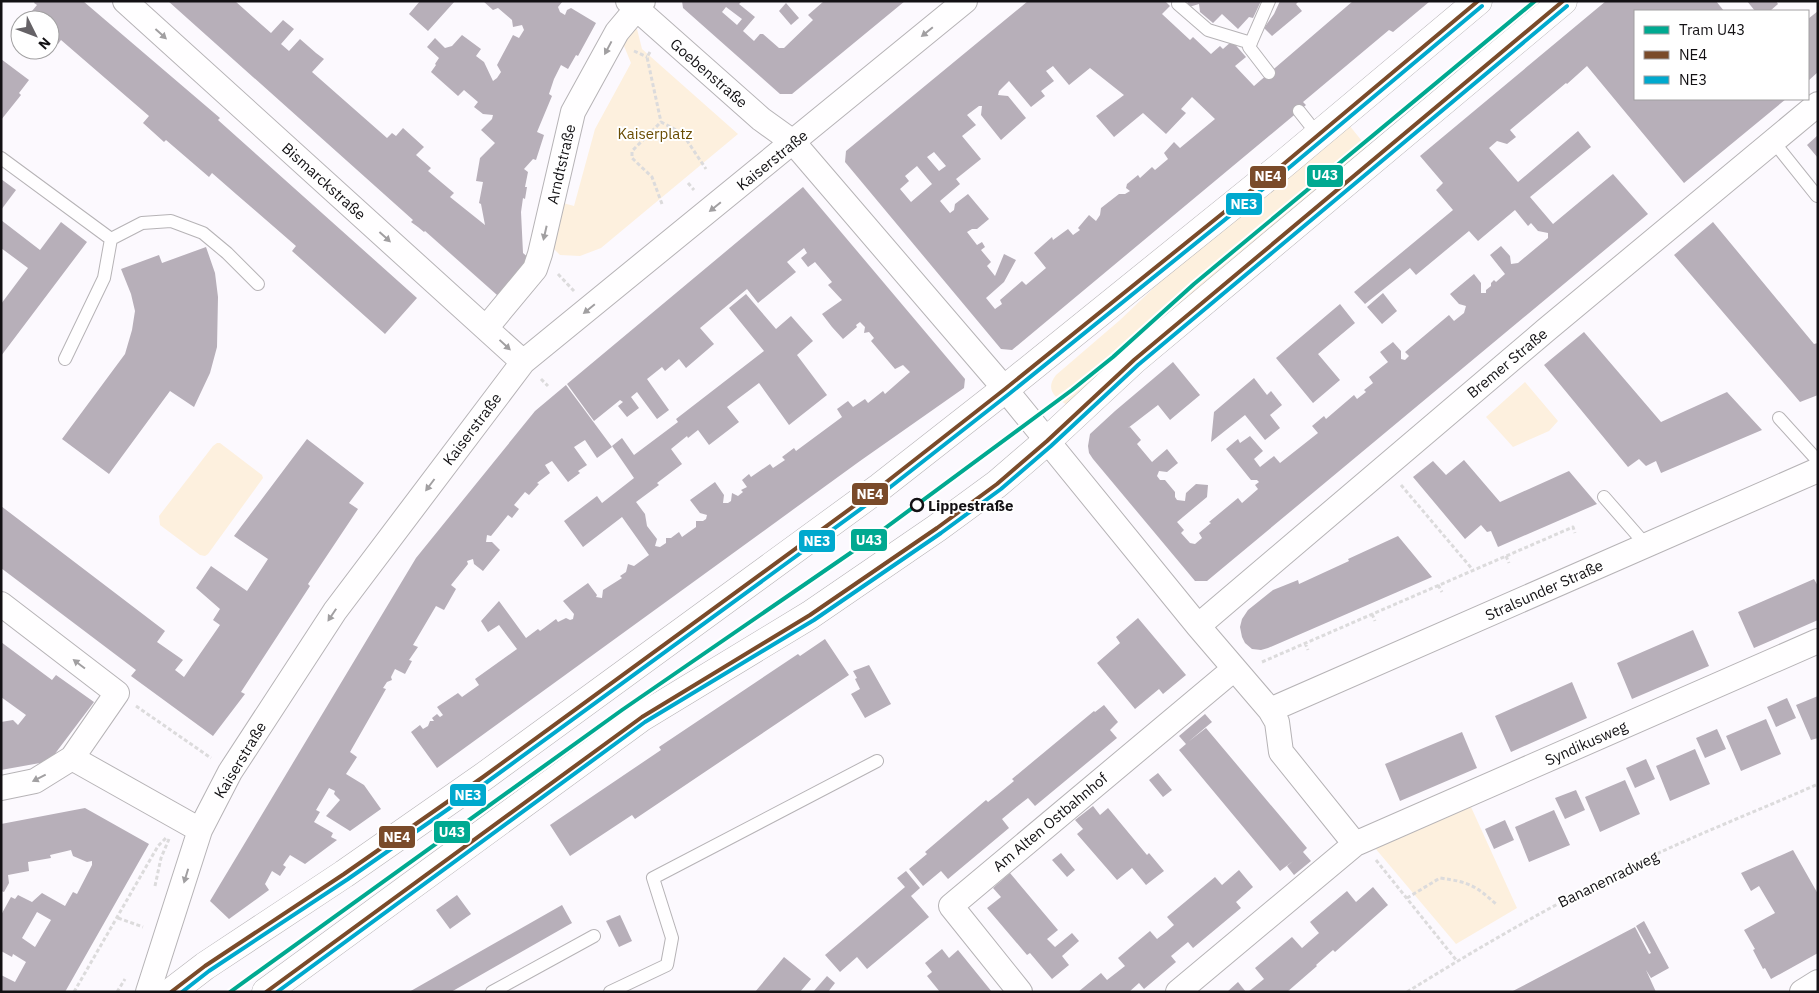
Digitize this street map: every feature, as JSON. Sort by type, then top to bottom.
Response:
[{"type":"main road","points":[[171,992],[205,966],[344,874],[482,777],[880,487],[1005,389],[1318,135],[1478,1]]},
{"type":"main road","points":[[266,992],[642,717],[810,615],[937,528],[997,484],[1048,440],[1134,360],[1564,1]]},
{"type":"street","name":"Bismarckstraße","points":[[125,1],[523,362]]},
{"type":"street","name":"Kaiserstraße","points":[[148,992],[200,830],[230,772],[335,611],[523,362],[965,1]]},
{"type":"street","name":"Arndtstraße","points":[[486,328],[535,269],[573,112],[616,32],[636,4]]},
{"type":"street","name":"Goebenstraße","points":[[636,4],[762,119],[793,142]]},
{"type":"street","name":"Bremer Straße","points":[[1198,626],[1553,324],[1818,104]]},
{"type":"street","points":[[793,142],[1048,440],[1198,626],[1245,666],[1277,722],[1281,752],[1355,844],[1178,992]]},
{"type":"street","name":"Stralsunder Straße","points":[[1270,710],[1818,470]]},
{"type":"street","points":[[1,604],[117,693],[72,758],[35,781],[1,788]]},
{"type":"street","name":"Syndikusweg","points":[[1355,844],[1818,641]]},
{"type":"street","name":"Am Alten Ostbahnhof","points":[[1020,992],[951,906],[1245,666]]},
{"type":"street","points":[[72,758],[200,830]]},
{"type":"lane","points":[[1269,73],[1249,47],[1270,1]]},
{"type":"lane","points":[[1178,4],[1208,30],[1250,43]]},
{"type":"lane","points":[[1299,111],[1318,135]]},
{"type":"lane","points":[[1772,141],[1817,196]]},
{"type":"lane","points":[[1,158],[111,239]]},
{"type":"lane","points":[[111,239],[142,223],[172,220],[203,233],[227,253],[258,284]]},
{"type":"lane","points":[[65,359],[104,278],[111,239]]},
{"type":"lane","points":[[1779,418],[1818,461]]},
{"type":"lane","points":[[1604,497],[1646,545]]},
{"type":"lane","points":[[610,992],[667,965],[672,938],[653,878],[878,761]]},
{"type":"lane","points":[[492,992],[594,936]]},
{"type":"path","points":[[651,50],[647,57],[661,122]]},
{"type":"path","points":[[661,122],[682,133],[706,169]]},
{"type":"path","points":[[661,122],[632,151],[632,158],[652,177],[662,204]]},
{"type":"path","points":[[540,254],[590,308]]},
{"type":"path","points":[[1386,467],[1473,570]]},
{"type":"path","points":[[1245,666],[1305,643],[1573,527],[1576,533]]},
{"type":"path","points":[[1506,556],[1509,563]]},
{"type":"path","points":[[1438,585],[1442,592]]},
{"type":"path","points":[[1372,614],[1375,621]]},
{"type":"path","points":[[1305,643],[1308,650]]},
{"type":"path","points":[[117,693],[230,772]]},
{"type":"path","name":"Bananenradweg","points":[[1407,992],[1457,961],[1566,899],[1651,857],[1818,784]]},
{"type":"path","points":[[74,992],[158,846],[171,834]]},
{"type":"path","points":[[1374,857],[1457,961]]},
{"type":"path","points":[[1407,898],[1440,878],[1458,880],[1477,887],[1497,905]]},
{"type":"green space","name":"Kaiserplatz","points":[[637,29],[642,49],[738,134],[601,248],[580,256],[560,255],[548,243],[556,201],[574,206],[595,129],[631,63],[624,46],[624,33]]},
{"type":"green space","points":[[1349,125],[1370,151],[1067,405],[1055,396],[1051,389],[1051,384],[1056,375],[1120,320],[1164,278]]},
{"type":"green space","points":[[1525,382],[1558,421],[1549,431],[1513,447],[1486,417]]},
{"type":"green space","points":[[217,443],[220,443],[262,475],[263,478],[205,556],[200,555],[160,525],[159,516]]},
{"type":"green space","points":[[1471,807],[1517,908],[1456,944],[1375,848]]},
{"type":"building","points":[[35,1],[83,1],[220,118],[218,120],[417,298],[385,334],[292,251],[296,246],[212,173],[209,177],[166,140],[164,142],[143,123],[149,116],[61,40],[60,41],[60,10],[33,10],[37,5],[34,3]]},
{"type":"building","points":[[168,1],[235,1],[271,33],[283,20],[294,29],[281,44],[289,51],[300,39],[324,59],[312,72],[387,138],[392,133],[396,136],[403,128],[424,147],[416,155],[431,168],[428,171],[454,193],[450,197],[485,225],[481,204],[479,203],[483,182],[476,181],[480,158],[495,143],[481,130],[492,119],[493,115],[483,114],[474,107],[478,102],[464,90],[458,96],[431,72],[439,58],[427,47],[435,38],[445,48],[452,46],[462,35],[481,49],[476,56],[484,62],[493,81],[501,72],[497,65],[513,35],[519,38],[524,30],[522,25],[513,27],[512,20],[498,8],[493,10],[483,1],[563,1],[558,7],[560,12],[565,15],[567,10],[571,8],[596,23],[578,56],[576,55],[568,69],[561,65],[554,79],[549,94],[552,96],[537,132],[544,135],[536,160],[533,159],[524,169],[528,172],[525,199],[523,198],[521,212],[523,253],[530,259],[497,295],[425,231],[411,222],[413,220]]},
{"type":"building","points":[[420,1],[455,1],[428,31],[409,14]]},
{"type":"building","points":[[682,1],[742,1],[739,4],[755,17],[743,31],[754,41],[760,34],[763,34],[779,48],[784,48],[813,20],[808,15],[824,1],[905,1],[792,94],[780,94],[683,8]],"holes":[[[726,7],[742,19],[737,25],[722,12]]]},
{"type":"building","points":[[1028,1],[1165,1],[1170,6],[1162,14],[1190,40],[1193,37],[1211,54],[1220,46],[1223,49],[1232,41],[1246,57],[1235,66],[1254,86],[1353,1],[1429,2],[1393,32],[1389,30],[1303,102],[1306,105],[1299,111],[1012,350],[1001,349],[845,162],[846,151]],"holes":[[[1053,66],[1069,85],[1090,68],[1124,95],[1096,116],[1114,137],[1143,113],[1166,134],[1186,113],[1181,109],[1192,97],[1215,119],[1180,148],[1174,142],[1164,153],[1168,159],[1155,170],[1152,167],[1140,178],[1138,175],[1127,184],[1126,188],[1130,191],[1125,194],[1119,194],[1101,208],[1100,215],[1096,221],[1089,215],[1078,228],[1080,230],[1073,235],[1068,229],[1053,240],[1052,237],[1034,253],[1046,268],[1026,285],[1022,281],[1000,300],[1002,304],[995,309],[986,298],[1004,282],[1016,260],[1004,254],[995,276],[987,266],[991,262],[981,250],[985,247],[982,242],[977,245],[967,232],[977,229],[989,219],[968,194],[955,204],[954,210],[950,213],[940,201],[960,184],[956,179],[981,159],[962,136],[976,125],[967,115],[979,106],[982,106],[981,115],[1001,140],[1026,118],[1008,96],[998,95],[999,91],[1009,81],[1031,107],[1045,96],[1041,91],[1054,81],[1046,71]],[[934,152],[946,166],[939,171],[927,157]],[[917,166],[932,184],[911,202],[900,189],[909,181],[905,176]]]},
{"type":"building","points":[[1187,1],[1261,1],[1253,18],[1249,17],[1238,29],[1222,14],[1213,23],[1200,12],[1199,4],[1189,7]]},
{"type":"building","points":[[1280,1],[1299,1],[1296,4],[1302,11],[1272,36],[1264,28]]},
{"type":"building","points":[[1606,1],[1716,1],[1723,10],[1634,10],[1634,100],[1785,100],[1684,183],[1587,66],[1566,83],[1510,130],[1516,137],[1507,144],[1497,141],[1489,148],[1518,182],[1578,131],[1591,147],[1530,197],[1553,224],[1613,174],[1648,214],[1207,581],[1195,581],[1093,459],[1089,453],[1088,446],[1090,434],[1173,362],[1200,395],[1170,420],[1158,405],[1128,428],[1130,427],[1141,440],[1137,444],[1152,462],[1167,449],[1178,463],[1167,472],[1159,471],[1157,476],[1160,480],[1165,480],[1175,492],[1177,500],[1185,501],[1186,493],[1196,484],[1208,485],[1207,497],[1177,522],[1184,530],[1181,533],[1190,543],[1195,544],[1202,538],[1199,533],[1211,523],[1209,522],[1238,498],[1242,503],[1258,489],[1255,485],[1259,482],[1251,480],[1226,449],[1238,439],[1240,443],[1250,436],[1263,451],[1254,459],[1260,467],[1274,456],[1280,463],[1318,433],[1312,426],[1324,416],[1326,419],[1354,395],[1357,399],[1366,392],[1364,390],[1373,383],[1369,377],[1388,362],[1380,352],[1393,342],[1401,351],[1401,359],[1405,360],[1409,356],[1405,352],[1449,315],[1454,321],[1464,313],[1466,306],[1459,304],[1450,294],[1474,274],[1481,283],[1481,293],[1486,293],[1486,290],[1494,280],[1496,282],[1505,274],[1490,255],[1501,246],[1510,256],[1511,264],[1518,263],[1548,238],[1548,233],[1538,231],[1531,223],[1528,226],[1515,210],[1478,241],[1469,231],[1416,275],[1410,268],[1365,304],[1354,292],[1453,210],[1436,190],[1443,183],[1420,156]]},
{"type":"building","points":[[1747,1],[1776,1],[1778,4],[1771,10],[1754,10]]},
{"type":"building","points":[[786,3],[799,18],[791,25],[779,11]]},
{"type":"building","points":[[1818,11],[1818,72],[1809,80],[1809,18]]},
{"type":"building","points":[[1,59],[29,80],[19,93],[21,95],[1,120]]},
{"type":"building","points":[[1818,135],[1818,158],[1807,145]]},
{"type":"building","points":[[1,179],[16,190],[1,210]]},
{"type":"building","points":[[803,187],[965,379],[964,388],[860,461],[437,768],[411,732],[420,725],[423,729],[428,726],[430,721],[434,721],[432,718],[437,714],[440,717],[443,715],[437,707],[458,693],[462,697],[479,685],[475,679],[517,649],[499,625],[488,632],[481,621],[499,601],[526,638],[538,629],[540,631],[556,619],[558,622],[566,618],[573,619],[574,614],[563,601],[588,583],[597,595],[596,597],[602,598],[603,590],[622,578],[620,576],[626,572],[628,564],[634,566],[649,555],[622,517],[583,547],[564,521],[597,496],[602,503],[634,478],[612,446],[622,438],[634,455],[678,422],[676,419],[764,351],[729,308],[746,294],[776,329],[791,316],[813,341],[797,355],[827,395],[789,425],[759,383],[727,407],[739,422],[709,445],[698,430],[671,449],[682,464],[657,483],[659,485],[636,502],[645,514],[647,526],[657,539],[655,546],[660,547],[666,543],[666,538],[671,538],[679,532],[682,537],[696,527],[696,521],[706,519],[707,515],[700,513],[690,500],[715,482],[724,495],[723,503],[728,503],[731,501],[732,493],[738,496],[743,492],[741,490],[747,487],[742,480],[749,474],[751,477],[770,464],[773,468],[785,460],[782,457],[794,448],[796,451],[842,417],[837,409],[848,401],[853,407],[865,399],[868,403],[883,391],[885,394],[910,372],[903,365],[895,369],[871,341],[874,338],[869,332],[864,333],[865,327],[860,322],[843,339],[832,327],[822,314],[842,300],[828,285],[832,282],[815,262],[808,267],[801,258],[807,253],[804,248],[787,262],[796,272],[758,303],[747,289],[700,328],[714,344],[686,368],[679,359],[665,371],[662,367],[647,379],[669,410],[657,419],[637,392],[631,397],[639,408],[627,417],[618,406],[623,402],[620,400],[594,421],[567,384]]},
{"type":"building","points":[[1,220],[40,250],[61,222],[87,242],[1,356],[1,304],[28,268],[1,248]]},
{"type":"building","points":[[1713,222],[1814,344],[1818,343],[1818,395],[1800,402],[1674,255]]},
{"type":"building","points":[[206,247],[215,273],[218,297],[217,347],[210,373],[194,407],[170,391],[109,474],[62,439],[125,354],[135,311],[131,294],[121,269],[159,255],[162,263]]},
{"type":"building","points":[[1383,293],[1397,311],[1382,324],[1367,307]]},
{"type":"building","points":[[1340,304],[1355,323],[1318,354],[1340,380],[1313,403],[1276,358]]},
{"type":"building","points":[[1584,332],[1661,422],[1727,392],[1762,430],[1661,473],[1656,461],[1646,466],[1639,459],[1628,467],[1544,365]]},
{"type":"building","points":[[1254,378],[1267,395],[1271,391],[1282,405],[1270,415],[1280,428],[1265,440],[1245,415],[1211,442],[1214,412]]},
{"type":"building","points":[[566,385],[612,447],[597,458],[585,440],[574,447],[587,465],[578,471],[580,473],[568,482],[552,461],[545,465],[550,473],[537,483],[539,484],[529,495],[525,492],[514,505],[519,509],[512,518],[508,515],[491,536],[487,535],[486,542],[492,542],[500,550],[483,571],[474,564],[473,559],[467,561],[468,564],[451,585],[456,589],[444,610],[436,606],[413,645],[418,647],[409,660],[412,661],[405,674],[395,669],[391,677],[392,680],[387,682],[383,688],[386,689],[350,752],[357,757],[346,774],[364,785],[381,809],[350,831],[326,816],[340,800],[334,794],[335,791],[329,788],[316,810],[320,812],[314,822],[333,833],[331,837],[337,840],[305,864],[290,855],[283,865],[286,867],[280,876],[272,871],[265,884],[269,890],[229,919],[210,901],[416,558],[535,411]]},
{"type":"building","points":[[307,439],[364,483],[349,503],[358,509],[308,584],[310,586],[241,692],[245,694],[213,736],[131,676],[136,670],[1,568],[1,506],[165,631],[157,642],[183,660],[175,670],[184,677],[220,625],[213,620],[220,609],[196,588],[211,566],[247,591],[268,559],[234,536]]},
{"type":"building","points":[[1464,460],[1500,502],[1569,471],[1597,504],[1498,547],[1491,531],[1487,532],[1481,525],[1465,539],[1413,477],[1433,461],[1446,475]]},
{"type":"building","points":[[1398,536],[1432,577],[1268,648],[1261,650],[1252,649],[1245,643],[1240,627],[1242,619],[1248,610],[1273,590],[1298,580],[1299,584]]},
{"type":"building","points":[[1814,579],[1818,586],[1818,620],[1754,648],[1738,612]]},
{"type":"building","points":[[1138,618],[1186,675],[1163,694],[1159,689],[1135,709],[1097,663],[1120,643],[1116,637]]},
{"type":"building","points":[[1693,630],[1709,666],[1632,699],[1617,663]]},
{"type":"building","points":[[825,639],[849,675],[635,819],[632,815],[570,856],[550,825],[661,750],[659,747],[798,654],[800,656]]},
{"type":"building","points":[[1,642],[52,680],[56,675],[94,702],[45,767],[40,763],[1,770],[1,722],[13,720],[18,725],[26,715],[1,697]]},
{"type":"building","points":[[869,665],[891,704],[865,718],[851,694],[860,689],[853,671]]},
{"type":"building","points":[[1572,682],[1587,718],[1511,752],[1495,716]]},
{"type":"building","points":[[1818,696],[1818,738],[1811,740],[1796,705]]},
{"type":"building","points":[[1787,698],[1796,718],[1776,727],[1767,707]]},
{"type":"building","points":[[1104,705],[1118,722],[1110,730],[1117,738],[1035,806],[1028,798],[1002,819],[1009,828],[948,879],[941,871],[923,886],[909,869],[927,854],[925,852],[986,800],[988,802],[1014,781],[1012,779],[1094,711]]},
{"type":"building","points":[[1205,714],[1212,722],[1188,742],[1206,728],[1307,848],[1303,852],[1311,861],[1294,875],[1287,866],[1293,861],[1280,871],[1179,750],[1186,744],[1179,736]]},
{"type":"building","points":[[1766,719],[1781,754],[1741,771],[1726,736]]},
{"type":"building","points":[[1717,729],[1726,749],[1705,758],[1696,738]]},
{"type":"building","points":[[1462,732],[1477,768],[1400,801],[1385,764]]},
{"type":"building","points":[[1695,749],[1710,784],[1670,801],[1656,766]]},
{"type":"building","points":[[1646,759],[1655,779],[1635,788],[1626,768]]},
{"type":"building","points":[[1158,773],[1172,790],[1163,797],[1149,780]]},
{"type":"building","points":[[1625,780],[1640,814],[1600,832],[1585,797]]},
{"type":"building","points":[[1576,790],[1585,810],[1565,819],[1555,798]]},
{"type":"building","points":[[1093,806],[1100,815],[1108,808],[1147,855],[1149,853],[1164,871],[1146,885],[1132,868],[1117,880],[1077,834],[1083,829],[1075,820]]},
{"type":"building","points":[[85,808],[149,844],[65,992],[1,992],[1,975],[15,982],[26,962],[13,954],[12,957],[1,951],[1,915],[11,897],[15,899],[18,895],[32,902],[42,893],[65,906],[73,892],[77,894],[92,865],[92,861],[87,862],[73,856],[71,850],[50,855],[51,858],[28,862],[29,871],[8,875],[9,883],[4,892],[1,891],[1,824]],"holes":[[[37,912],[51,920],[35,947],[22,938]]]},
{"type":"building","points":[[1554,810],[1570,845],[1529,862],[1515,827]]},
{"type":"building","points":[[1505,820],[1514,840],[1494,849],[1485,829]]},
{"type":"building","points":[[1793,850],[1818,894],[1818,953],[1771,979],[1765,968],[1763,969],[1753,950],[1755,949],[1744,930],[1775,913],[1759,886],[1751,891],[1741,873]]},
{"type":"building","points":[[1061,853],[1075,870],[1067,877],[1052,860]]},
{"type":"building","points":[[1239,870],[1253,887],[1236,902],[1241,908],[1193,948],[1188,942],[1171,956],[1176,962],[1144,989],[1139,983],[1129,992],[1078,992],[1101,973],[1107,980],[1125,966],[1118,958],[1150,931],[1157,939],[1166,932],[1174,925],[1167,917],[1215,877],[1222,885]]},
{"type":"building","points":[[906,871],[920,888],[911,896],[929,917],[867,969],[857,957],[840,972],[825,955],[905,887],[897,878]]},
{"type":"building","points":[[1010,873],[1058,930],[1047,939],[1055,947],[1072,933],[1079,941],[1062,956],[1069,965],[1052,979],[1030,953],[1027,955],[987,908],[1001,897],[993,888]]},
{"type":"building","points":[[1373,887],[1388,905],[1335,952],[1333,950],[1287,992],[1248,992],[1264,979],[1255,968],[1292,937],[1302,948],[1319,933],[1310,922],[1347,891],[1356,902]]},
{"type":"building","points":[[457,895],[471,914],[450,929],[436,910]]},
{"type":"building","points":[[562,905],[572,923],[451,992],[409,992]]},
{"type":"building","points":[[620,915],[632,941],[619,947],[606,921]]},
{"type":"building","points":[[1644,921],[1669,968],[1651,978],[1646,970],[1656,992],[1511,992],[1635,927],[1649,954],[1651,953],[1636,926]]},
{"type":"building","points":[[942,949],[949,958],[958,950],[992,992],[940,992],[927,976],[932,972],[925,963]]},
{"type":"building","points":[[784,957],[811,979],[800,992],[755,992]]},
{"type":"building","points":[[827,976],[835,983],[828,992],[813,992]]},
{"type":"building","points":[[1238,982],[1246,992],[1227,992]]},
{"type":"tram line","name":"U43","points":[[230,992],[622,710],[865,543],[1072,390],[1113,357],[1194,284],[1535,1]]},
{"type":"transit line","name":"NE4","points":[[171,992],[205,966],[344,874],[483,777],[880,487],[1005,389],[1280,167],[1478,1]]},
{"type":"transit line","name":"NE4","points":[[266,992],[642,717],[810,615],[937,528],[997,484],[1047,441],[1134,360],[1563,1]]},
{"type":"transit line","name":"NE3","points":[[182,992],[209,971],[348,879],[487,782],[884,492],[1009,394],[1284,172],[1482,6]]},
{"type":"transit line","name":"NE3","points":[[277,992],[645,722],[814,620],[941,533],[1001,489],[1051,446],[1138,365],[1567,6]]},
{"type":"place","name":"Lippestraße","points":[[917,505]]}]
